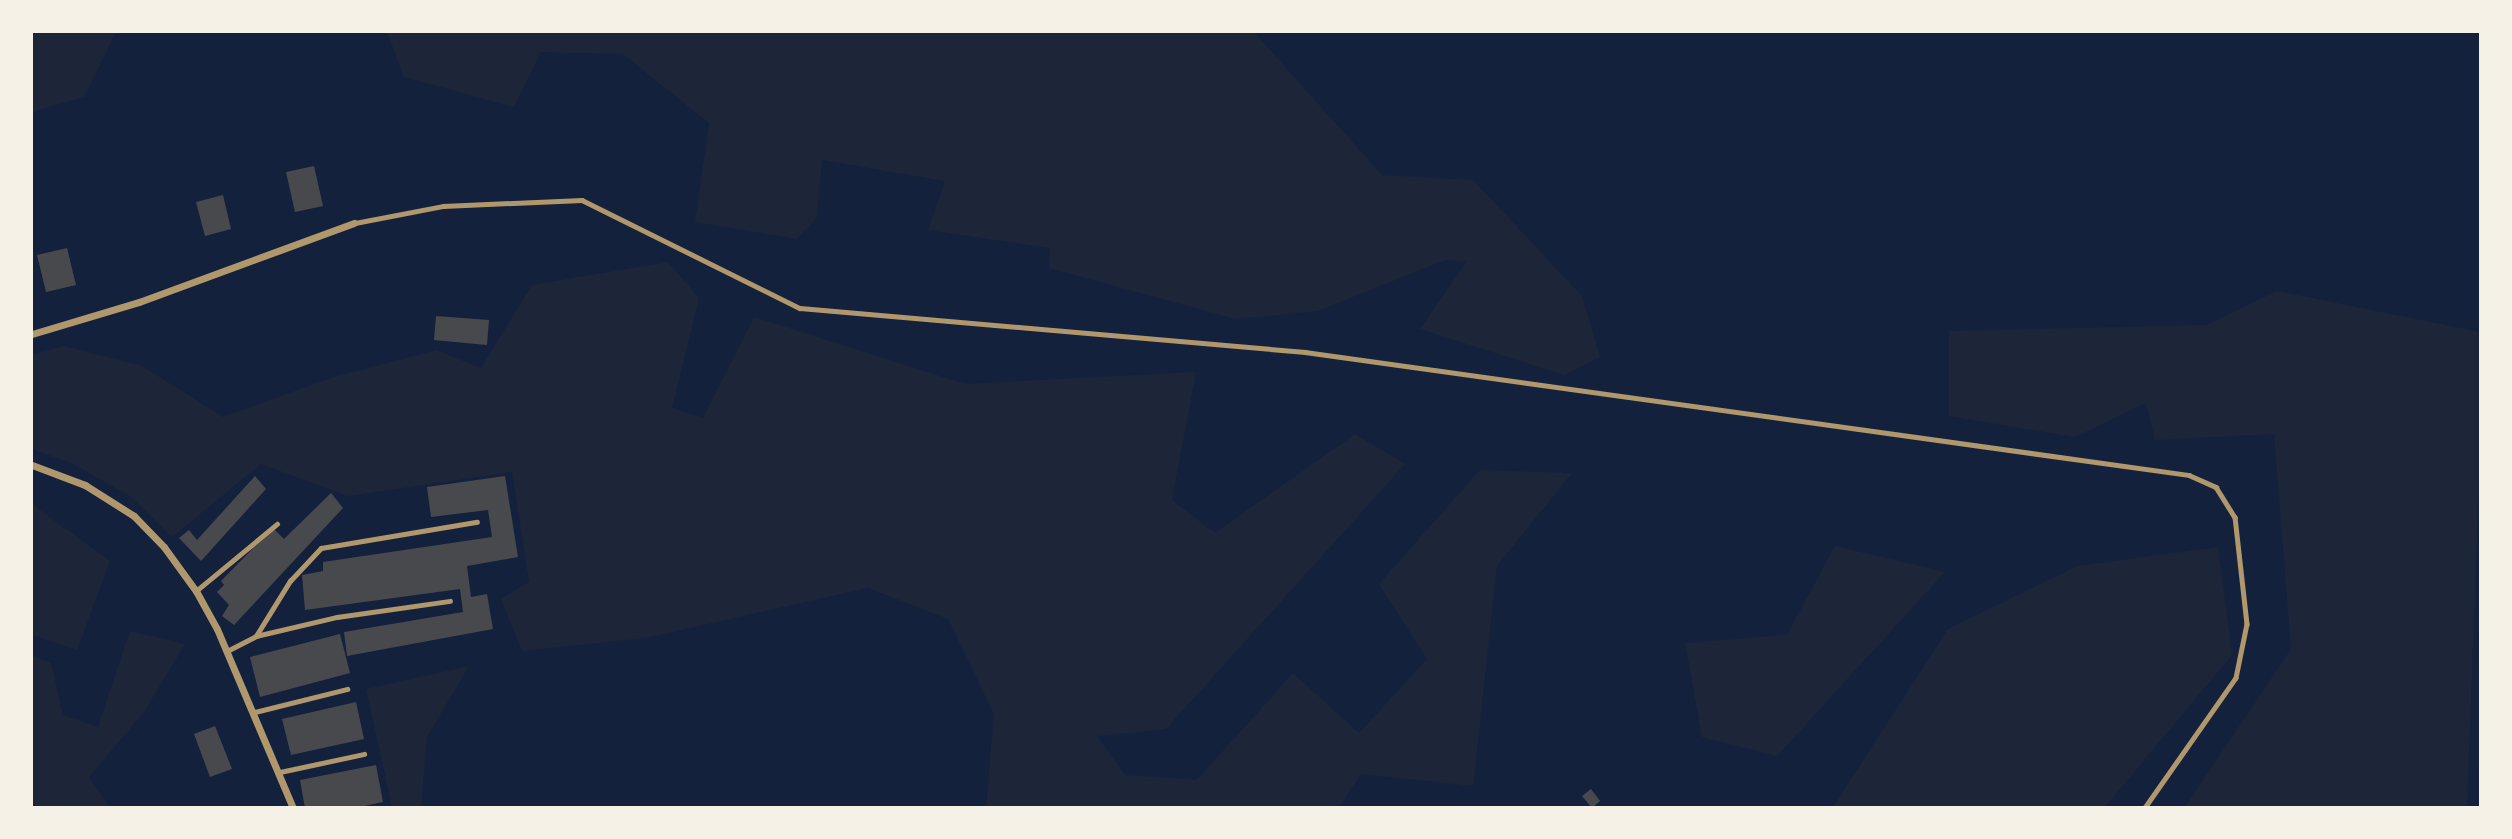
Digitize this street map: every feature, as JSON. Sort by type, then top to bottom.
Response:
[{"type":"street","points":[[32,334],[139,302],[354,223]]},
{"type":"street","points":[[32,465],[85,485],[134,516],[164,547],[196,591],[227,651],[293,807]]},
{"type":"lane","points":[[354,223],[443,206],[582,200],[800,308],[1305,352],[2189,475],[2216,487],[2235,517],[2246,624],[2236,678],[2145,807]]},
{"type":"lane","points":[[256,636],[290,581],[321,548],[477,522]]},
{"type":"lane","points":[[196,591],[277,524]]},
{"type":"lane","points":[[227,651],[256,636],[337,617],[450,601]]},
{"type":"lane","points":[[255,712],[347,689]]},
{"type":"lane","points":[[280,772],[364,754]]},
{"type":"shaded area","points":[[32,32],[116,32],[84,97],[32,112]]},
{"type":"shaded area","points":[[387,32],[1254,32],[1382,175],[1473,180],[1582,296],[1600,357],[1564,375],[1420,329],[1467,261],[1445,260],[1318,311],[1236,319],[1049,268],[1050,248],[928,230],[945,181],[822,160],[817,217],[797,239],[695,222],[709,123],[623,54],[541,52],[514,107],[404,77]]},
{"type":"shaded area","points":[[668,262],[699,298],[672,408],[703,418],[754,317],[965,384],[1196,372],[1172,500],[1215,533],[1355,434],[1405,464],[1166,729],[1097,736],[1125,775],[1197,780],[1293,673],[1359,733],[1427,659],[1379,584],[1480,470],[1572,473],[1497,566],[1473,786],[1361,774],[1339,807],[986,807],[994,714],[948,619],[868,588],[645,638],[522,651],[501,599],[529,582],[512,472],[348,496],[261,464],[172,537],[130,496],[71,463],[32,449],[32,355],[64,346],[142,366],[223,417],[331,378],[436,350],[481,368],[532,285]]},
{"type":"shaded area","points":[[2277,291],[2480,332],[2480,452],[2467,807],[2185,807],[2291,649],[2274,434],[2155,440],[2146,403],[2075,437],[1949,416],[1949,331],[2206,325]]},
{"type":"shaded area","points":[[32,504],[110,561],[77,650],[32,635]]},
{"type":"shaded area","points":[[1835,546],[1945,572],[1777,756],[1702,737],[1685,643],[1787,635]]},
{"type":"shaded area","points":[[2218,547],[2232,655],[2105,807],[1833,807],[1948,629],[2077,566]]},
{"type":"shaded area","points":[[130,631],[185,644],[144,712],[89,777],[110,807],[32,807],[32,656],[51,663],[63,715],[98,727]]},
{"type":"shaded area","points":[[469,666],[427,737],[421,807],[392,807],[366,689]]},
{"type":"building","points":[[314,166],[323,206],[295,212],[286,172]]},
{"type":"building","points":[[223,195],[231,229],[205,236],[196,202]]},
{"type":"building","points":[[67,248],[76,285],[46,292],[37,255]]},
{"type":"building","points":[[436,316],[489,320],[487,345],[434,340]]},
{"type":"building","points":[[255,476],[266,489],[201,561],[179,538],[189,530],[197,540]]},
{"type":"building","points":[[505,476],[518,557],[467,566],[471,597],[487,594],[493,629],[347,656],[344,632],[463,612],[460,589],[305,610],[302,575],[323,571],[323,562],[492,537],[488,510],[431,517],[427,487]]},
{"type":"building","points":[[331,493],[343,508],[234,625],[222,616],[229,605],[217,592],[224,585],[221,581],[273,528],[284,539]]},
{"type":"building","points":[[340,634],[350,673],[260,697],[250,657]]},
{"type":"building","points":[[356,702],[364,739],[291,755],[282,719]]},
{"type":"building","points":[[215,726],[232,769],[210,777],[194,734]]},
{"type":"building","points":[[376,765],[383,802],[355,808],[305,808],[300,780]]},
{"type":"building","points":[[1591,789],[1600,801],[1592,808],[1582,796]]}]
